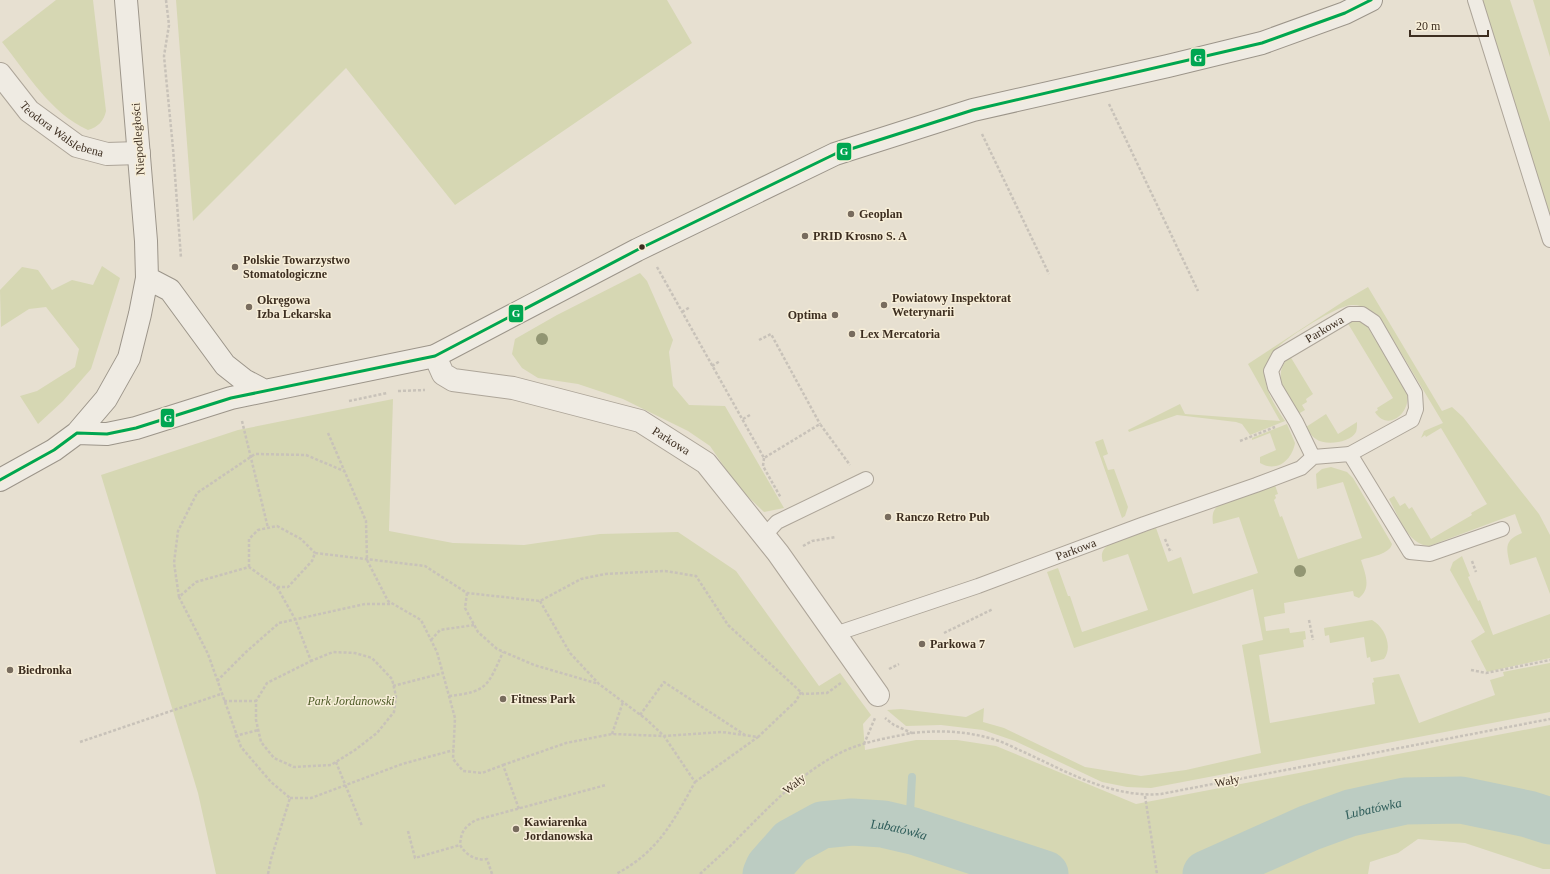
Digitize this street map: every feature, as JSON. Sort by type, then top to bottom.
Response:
[{"type":"street","name":"Niepodległości","points":[[0,480],[54,450],[76,433],[106,399],[129,358],[147,278],[146,241],[126,0]]},
{"type":"street","points":[[76,433],[107,434],[136,428],[231,398],[263,390],[435,356],[638,250],[835,154],[973,110],[1262,43],[1345,13],[1371,0]]},
{"type":"street","name":"Teodora Walslebena","points":[[0,74],[29,111],[77,146],[107,154],[138,153]]},
{"type":"street","points":[[147,278],[170,290],[225,365],[244,380],[263,390]]},
{"type":"street","name":"Parkowa","points":[[435,356],[443,374],[453,380],[513,388],[640,421],[706,463],[782,559],[839,635],[878,704]]},
{"type":"lane","points":[[1475,0],[1550,240]]},
{"type":"lane","name":"Parkowa","points":[[839,635],[1256,485],[1301,468],[1313,457],[1350,454],[1412,420],[1416,409],[1415,393],[1374,322],[1362,314],[1350,314],[1279,356],[1272,371],[1275,387],[1294,419],[1313,457]]},
{"type":"lane","points":[[1350,454],[1410,552],[1430,554],[1502,529]]},
{"type":"lane","points":[[764,536],[777,522],[863,481]]},
{"type":"path","points":[[166,0],[168,25],[164,56],[173,148],[181,258]]},
{"type":"path","points":[[1098,81],[1198,291]]},
{"type":"path","points":[[973,110],[978,125],[1049,274]]},
{"type":"path","points":[[654,261],[764,458],[762,466],[791,516]]},
{"type":"path","points":[[682,312],[690,307]]},
{"type":"path","points":[[759,340],[771,334],[820,424],[863,481]]},
{"type":"path","points":[[712,366],[720,361]]},
{"type":"path","points":[[346,401],[398,390],[426,390]]},
{"type":"path","points":[[742,419],[750,415]]},
{"type":"path","points":[[1240,441],[1294,419]]},
{"type":"path","points":[[248,420],[241,421],[268,528]]},
{"type":"path","points":[[764,458],[820,424]]},
{"type":"path","points":[[328,433],[366,521],[367,560],[388,601],[421,620],[437,652],[455,718],[453,759],[463,771],[482,773],[503,764],[566,744],[612,734],[664,736],[722,732],[758,737]]},
{"type":"path","points":[[345,471],[306,455],[255,454],[197,493],[178,531],[174,563],[179,597],[208,654],[235,736],[247,757],[290,798],[311,798],[402,764],[454,750]]},
{"type":"path","points":[[248,567],[249,539],[258,530],[277,526],[301,539],[315,553],[425,566],[467,593],[540,601],[581,580],[605,574],[664,570],[696,576],[728,625],[803,694],[827,692],[844,681]]},
{"type":"path","points":[[782,559],[812,541],[836,537]]},
{"type":"path","points":[[277,587],[288,586],[312,561],[315,553]]},
{"type":"path","points":[[179,597],[196,582],[248,567]]},
{"type":"path","points":[[248,567],[277,587],[295,619],[311,661]]},
{"type":"path","points":[[467,593],[465,608],[478,632],[498,649],[534,665],[600,684]]},
{"type":"path","points":[[540,601],[570,653],[600,684],[664,736],[696,782]]},
{"type":"path","points":[[217,681],[246,652],[279,623],[365,604],[393,604]]},
{"type":"path","points":[[944,633],[993,609]]},
{"type":"path","points":[[1309,620],[1313,640]]},
{"type":"path","points":[[431,640],[440,630],[474,624]]},
{"type":"path","points":[[333,652],[355,653],[372,658],[392,679],[393,686],[396,696],[394,712],[377,733],[355,750],[331,765],[294,767],[274,758],[261,742],[258,730],[256,701],[267,683],[311,661],[333,652]]},
{"type":"path","points":[[449,696],[471,694],[486,685],[503,652]]},
{"type":"path","points":[[1471,670],[1486,673],[1550,660]]},
{"type":"path","points":[[886,671],[899,664]]},
{"type":"path","points":[[393,686],[443,673]]},
{"type":"path","points":[[640,715],[664,682],[746,736]]},
{"type":"path","points":[[616,874],[638,861],[655,846],[676,816],[696,782],[758,737],[796,701],[801,692]]},
{"type":"path","points":[[80,742],[221,694]]},
{"type":"path","points":[[224,701],[256,701]]},
{"type":"path","points":[[612,734],[623,702]]},
{"type":"path","points":[[864,744],[878,704]]},
{"type":"path","name":"Wały","points":[[700,874],[741,836],[784,791],[807,773],[839,754],[864,744],[912,733],[938,730],[967,733],[997,740],[1099,786],[1145,796],[1550,719]]},
{"type":"path","points":[[894,725],[912,733]]},
{"type":"path","points":[[235,736],[258,730]]},
{"type":"path","points":[[336,762],[362,826]]},
{"type":"path","points":[[503,764],[519,809]]},
{"type":"path","points":[[492,874],[487,859],[483,860],[469,856],[460,845],[461,833],[467,825],[476,820],[606,785]]},
{"type":"path","points":[[1145,796],[1157,874]]},
{"type":"path","points":[[268,874],[270,858],[290,798]]},
{"type":"path","points":[[408,831],[415,858],[460,845]]},
{"type":"green space","points":[[56,0],[93,0],[106,111],[104,118],[100,123],[88,130],[74,123],[51,103],[30,79],[2,42]]},
{"type":"green space","points":[[176,0],[667,0],[692,43],[455,205],[346,68],[193,221]]},
{"type":"green space","points":[[1480,0],[1510,0],[1550,122],[1550,215]]},
{"type":"green space","points":[[1533,0],[1550,0],[1550,57]]},
{"type":"green space","points":[[102,266],[120,278],[91,369],[63,401],[38,424],[20,396],[37,391],[75,367],[79,349],[46,307],[29,309],[1,327],[0,290],[22,267],[38,270],[52,290],[72,280],[93,285]]},
{"type":"green space","points":[[640,273],[647,281],[673,340],[669,352],[673,386],[689,405],[725,406],[784,508],[764,512],[738,487],[710,446],[688,431],[623,399],[578,384],[538,378],[522,368],[512,354],[515,339],[557,315]]},
{"type":"green space","points":[[1368,287],[1442,411],[1452,407],[1463,417],[1539,514],[1550,535],[1550,594],[1536,557],[1510,565],[1507,549],[1509,542],[1522,533],[1515,514],[1429,546],[1415,540],[1404,528],[1389,499],[1394,496],[1400,506],[1405,503],[1409,509],[1412,507],[1431,539],[1472,515],[1471,513],[1487,504],[1441,428],[1426,437],[1425,435],[1421,438],[1424,431],[1443,423],[1379,316],[1363,306],[1351,305],[1335,310],[1292,336],[1272,354],[1267,365],[1265,375],[1266,382],[1270,396],[1285,421],[1250,435],[1242,424],[1236,422],[1177,415],[1129,432],[1128,430],[1180,404],[1185,414],[1280,421],[1248,364],[1344,301]]},
{"type":"green space","points":[[1349,320],[1358,321],[1367,326],[1407,392],[1408,399],[1406,407],[1398,417],[1392,420],[1386,421],[1380,418],[1375,412],[1378,410],[1377,408],[1393,398],[1347,322]]},
{"type":"green space","points":[[1290,356],[1313,394],[1306,399],[1307,402],[1302,405],[1305,410],[1298,414],[1285,393],[1281,378],[1281,371],[1284,363]]},
{"type":"green space","name":"Park Jordanowski","points":[[393,399],[389,531],[453,543],[524,545],[600,534],[678,532],[736,571],[819,686],[840,673],[871,715],[863,724],[865,750],[916,740],[957,740],[996,746],[1136,804],[1550,725],[1550,869],[1543,869],[1465,843],[1418,839],[1398,853],[1370,862],[1368,874],[216,874],[198,793],[101,475],[238,430]]},
{"type":"green space","points":[[1326,414],[1338,434],[1357,422],[1356,432],[1353,436],[1343,441],[1331,443],[1316,439],[1311,435],[1306,427]]},
{"type":"green space","points":[[1287,424],[1295,443],[1291,455],[1278,466],[1266,466],[1260,463],[1260,457],[1276,450],[1270,433],[1252,440],[1252,438]]},
{"type":"green space","points":[[1103,439],[1108,454],[1103,456],[1108,470],[1114,469],[1128,507],[1125,516],[1122,518],[1095,442]]},
{"type":"green space","points":[[1331,467],[1347,472],[1353,478],[1392,544],[1384,553],[1361,560],[1366,575],[1366,585],[1363,594],[1359,598],[1354,596],[1353,591],[1284,603],[1285,613],[1264,617],[1266,631],[1289,628],[1290,633],[1305,631],[1306,639],[1303,640],[1304,647],[1259,655],[1270,723],[1375,704],[1372,683],[1374,682],[1373,678],[1399,674],[1419,723],[1495,695],[1490,680],[1504,676],[1503,672],[1550,663],[1550,712],[1151,788],[1127,787],[1102,782],[1015,741],[983,730],[941,725],[906,726],[887,710],[901,709],[966,717],[984,708],[983,722],[1004,728],[1085,767],[1141,776],[1186,770],[1261,753],[1242,645],[1263,640],[1253,589],[1074,648],[1047,572],[1058,568],[1068,596],[1070,596],[1082,632],[1148,610],[1128,554],[1103,562],[1102,554],[1104,549],[1110,544],[1156,528],[1168,562],[1181,557],[1193,594],[1258,573],[1239,517],[1213,524],[1213,513],[1220,505],[1275,485],[1278,494],[1275,495],[1276,498],[1274,500],[1280,517],[1282,516],[1298,559],[1362,538],[1343,482],[1317,489],[1316,474],[1322,469]]},
{"type":"green space","points":[[1462,556],[1470,576],[1468,577],[1478,601],[1480,600],[1493,635],[1550,614],[1550,658],[1487,672],[1471,641],[1485,632],[1450,570],[1453,562]]},
{"type":"green space","points":[[1372,620],[1381,627],[1388,643],[1387,654],[1384,659],[1371,662],[1370,657],[1367,658],[1364,637],[1330,643],[1329,635],[1325,636],[1324,628]]},
{"type":"waterway","points":[[903,829],[910,813],[912,777]]},
{"type":"waterway","name":"Lubatówka","points":[[1206,874],[1309,828],[1350,813],[1405,801],[1461,800],[1528,814],[1550,821]]},
{"type":"waterway","name":"Lubatówka","points":[[766,874],[769,867],[791,842],[822,825],[852,822],[883,824],[913,831],[1045,874]]},
{"type":"transit line","name":"G","points":[[0,480],[54,450],[77,433],[107,434],[136,428],[231,398],[435,356],[637,250],[835,154],[973,110],[1262,43],[1345,13],[1371,0]]},
{"type":"place","name":"Geoplan","points":[[851,214]]},
{"type":"place","name":"PRID Krosno S. A","points":[[805,236]]},
{"type":"place","name":"Polskie Towarzystwo Stomatologiczne","points":[[235,267]]},
{"type":"place","name":"Powiatowy Inspektorat Weterynarii","points":[[884,305]]},
{"type":"place","name":"Okręgowa Izba Lekarska","points":[[249,307]]},
{"type":"place","name":"Optima","points":[[835,315]]},
{"type":"place","name":"Lex Mercatoria","points":[[852,334]]},
{"type":"place","name":"Ranczo Retro Pub","points":[[888,517]]},
{"type":"place","name":"Parkowa 7","points":[[922,644]]},
{"type":"place","name":"Biedronka","points":[[10,670]]},
{"type":"place","name":"Fitness Park","points":[[503,699]]},
{"type":"place","name":"Kawiarenka Jordanowska","points":[[516,829]]}]
